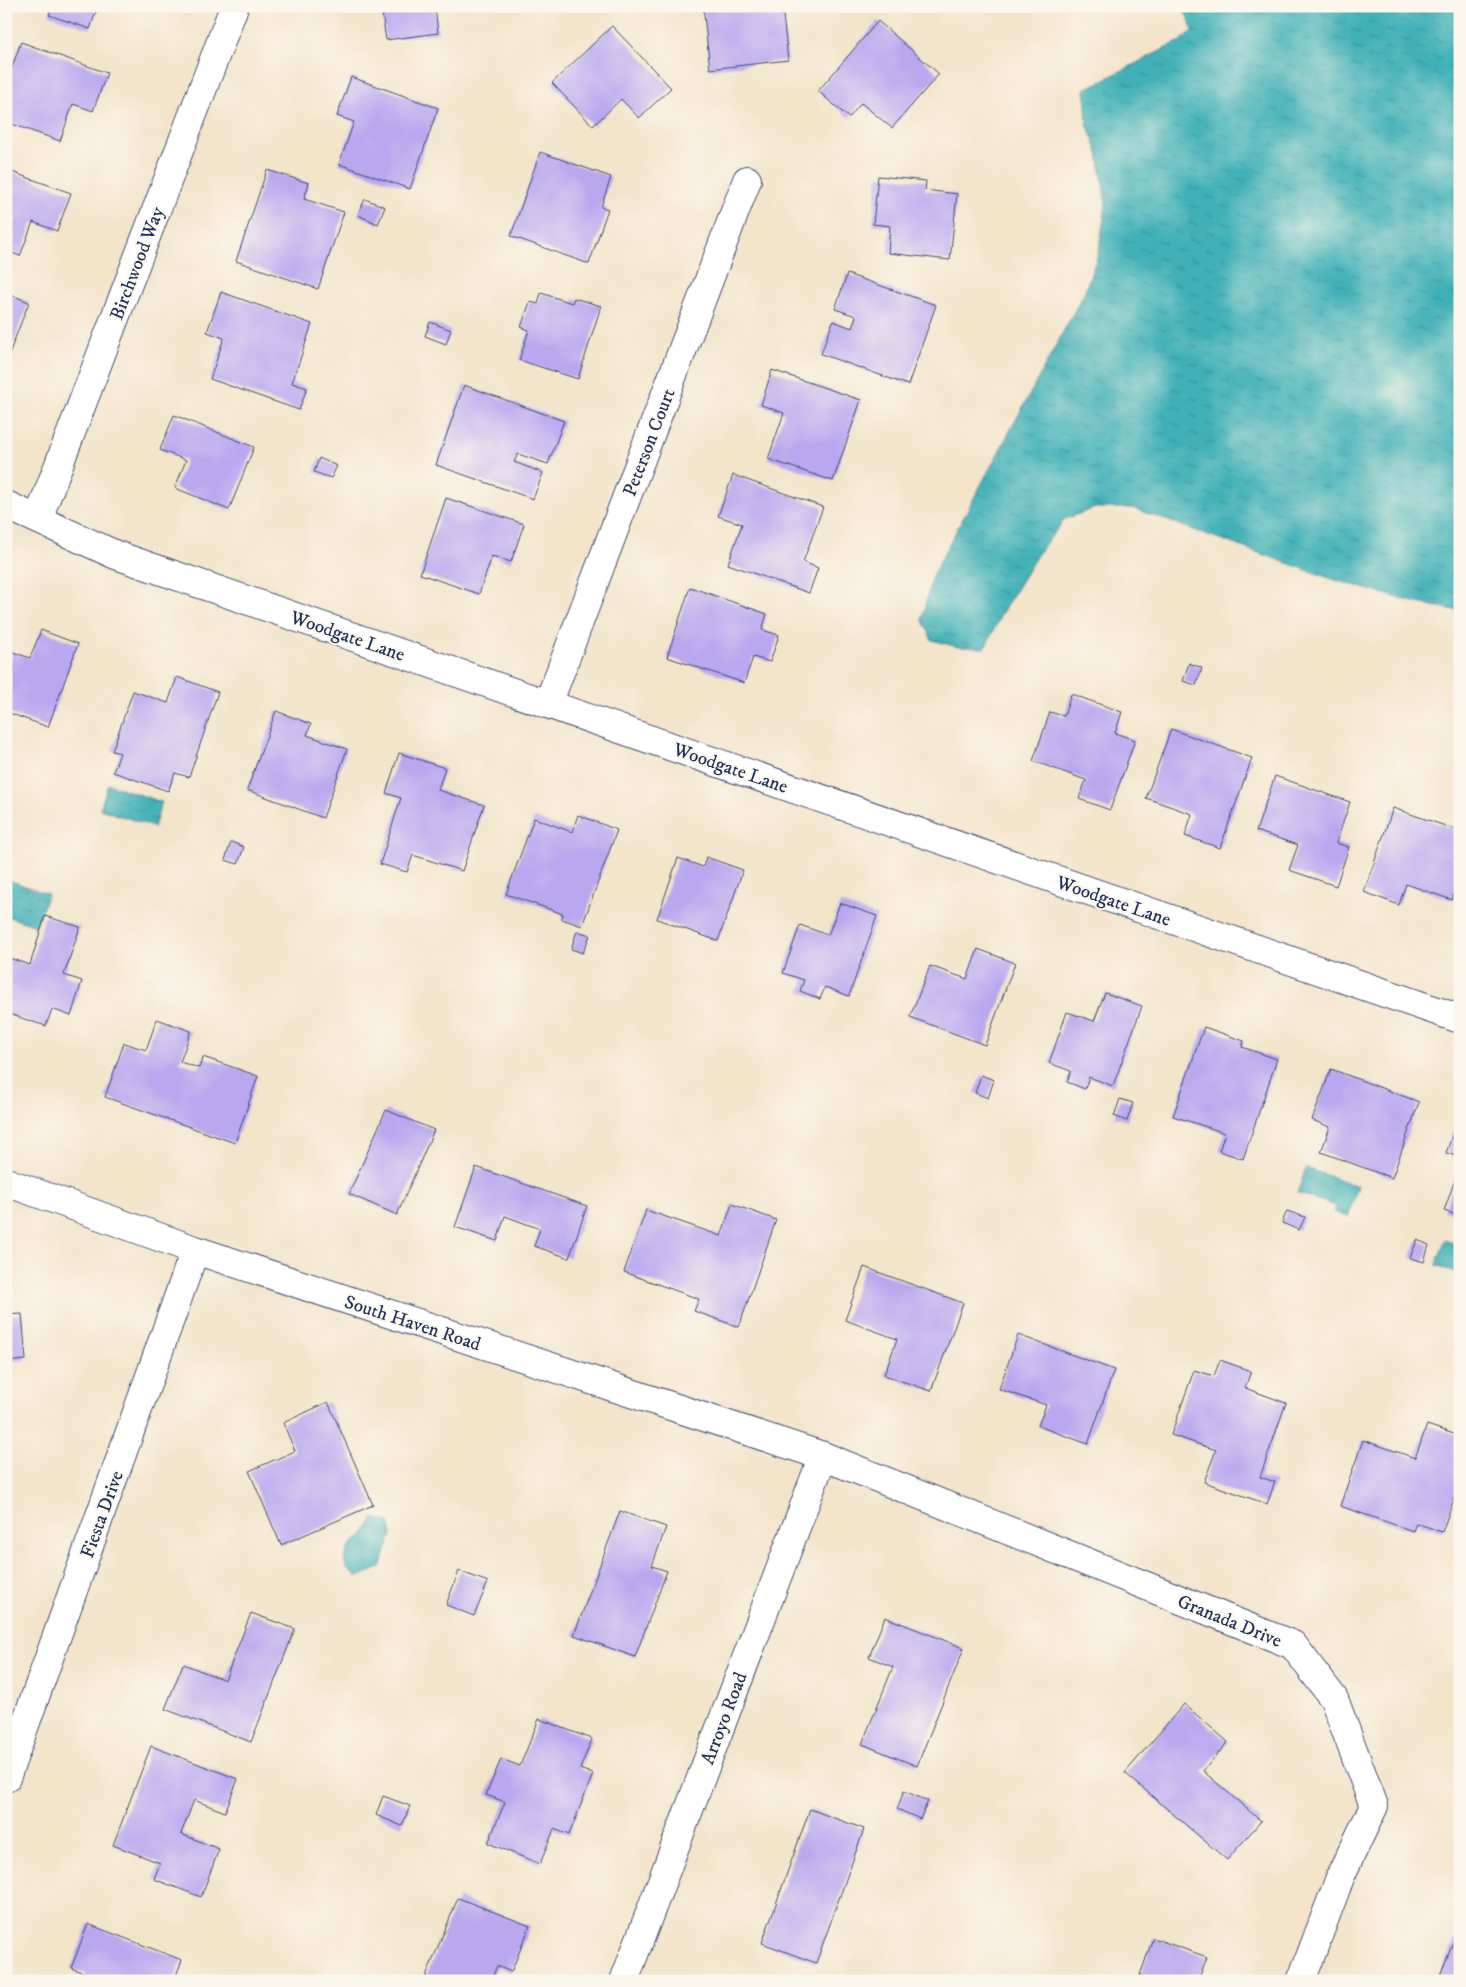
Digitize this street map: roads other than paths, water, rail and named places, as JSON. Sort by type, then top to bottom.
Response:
[{"type":"street","name":"Birchwood Way","points":[[38,519],[234,7]]},
{"type":"street","name":"Peterson Court","points":[[548,704],[747,180]]},
{"type":"street","name":"Woodgate Lane","points":[[6,505],[116,555],[1460,1019]]},
{"type":"street","name":"South Haven Road","points":[[6,1182],[195,1250],[823,1456]]},
{"type":"street","name":"Fiesta Drive","points":[[6,1778],[195,1250]]},
{"type":"street","name":"Arroyo Road","points":[[624,1981],[823,1456]]},
{"type":"street","name":"Granada Drive","points":[[823,1456],[1293,1645],[1334,1699],[1374,1806],[1341,1875],[1301,1981]]},
{"type":"water","points":[[1180,6],[1460,6],[1460,611],[1413,602],[1335,580],[1132,508],[1095,508],[1065,519],[1037,555],[1002,613],[985,648],[958,647],[932,640],[922,619],[932,576],[1084,293],[1098,255],[1106,204],[1098,153],[1087,124],[1085,89],[1180,41],[1192,31],[1189,19]]},
{"type":"water","points":[[108,784],[162,802],[154,827],[100,809]]},
{"type":"water","points":[[6,879],[48,894],[36,926],[6,916]]},
{"type":"water","points":[[1306,1168],[1358,1186],[1348,1217],[1334,1212],[1336,1206],[1297,1193]]},
{"type":"water","points":[[1445,1240],[1460,1245],[1460,1274],[1436,1265]]},
{"type":"water","points":[[374,1518],[389,1522],[392,1535],[380,1568],[358,1577],[346,1567],[345,1554],[352,1543],[363,1535]]}]
